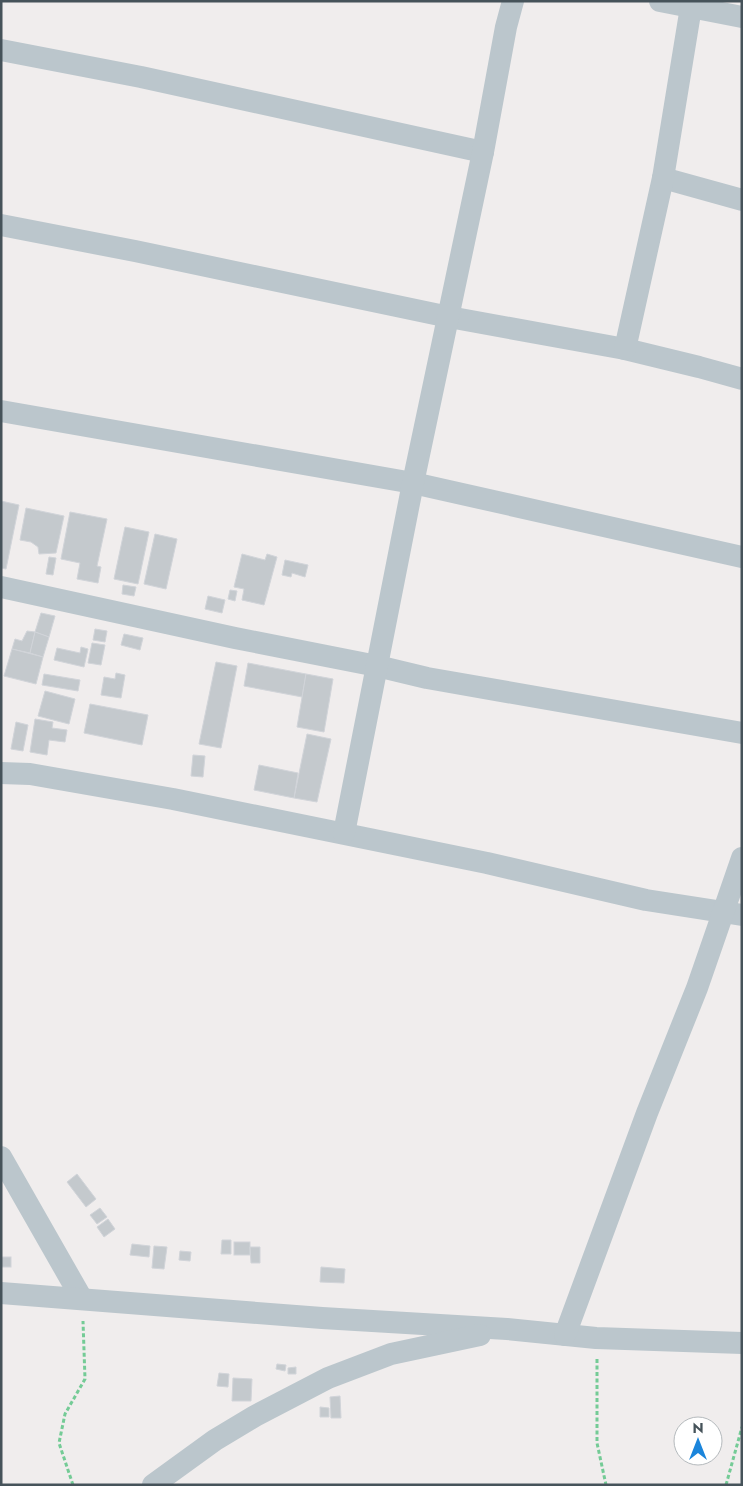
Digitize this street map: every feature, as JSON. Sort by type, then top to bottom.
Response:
[{"type":"street","points":[[344,833],[413,483],[484,152],[506,28],[513,1]]},
{"type":"street","points":[[660,1],[742,17]]},
{"type":"street","points":[[625,349],[663,178],[691,7]]},
{"type":"street","points":[[1,50],[151,79],[484,152]]},
{"type":"street","points":[[663,178],[742,200]]},
{"type":"street","points":[[1,225],[449,317],[625,349],[699,366],[742,379]]},
{"type":"street","points":[[1,411],[413,483],[742,557]]},
{"type":"street","points":[[1,587],[427,678],[742,734]]},
{"type":"street","points":[[1,773],[30,774],[344,833],[646,900],[733,913]]},
{"type":"street","points":[[565,1335],[647,1113],[697,988],[733,913],[742,858]]},
{"type":"street","points":[[1,1157],[82,1299]]},
{"type":"street","points":[[1,1293],[322,1318],[507,1329],[596,1338],[742,1343]]},
{"type":"street","points":[[153,1485],[215,1440],[255,1416],[328,1378],[390,1354],[507,1329]]},
{"type":"path","points":[[73,1485],[59,1443],[65,1414],[85,1378],[82,1299]]},
{"type":"path","points":[[596,1338],[597,1443],[606,1485]]},
{"type":"path","points":[[726,1485],[742,1427]]},
{"type":"building","points":[[1,501],[19,505],[6,569],[1,568]]},
{"type":"building","points":[[26,508],[64,516],[56,553],[39,554],[38,547],[31,542],[20,540]]},
{"type":"building","points":[[70,512],[107,519],[97,566],[101,567],[98,583],[77,579],[80,563],[61,559]]},
{"type":"building","points":[[125,527],[149,532],[138,584],[114,579]]},
{"type":"building","points":[[155,534],[177,539],[166,589],[144,584]]},
{"type":"building","points":[[242,554],[265,560],[267,554],[277,557],[264,605],[242,600],[244,589],[234,587]]},
{"type":"building","points":[[49,557],[56,558],[53,575],[46,574]]},
{"type":"building","points":[[285,560],[308,565],[305,577],[292,573],[291,577],[282,575]]},
{"type":"building","points":[[123,585],[136,587],[134,596],[122,594]]},
{"type":"building","points":[[230,590],[237,591],[235,601],[228,599]]},
{"type":"building","points":[[208,596],[225,600],[222,613],[205,609]]},
{"type":"building","points":[[41,613],[55,616],[49,637],[35,632]]},
{"type":"building","points":[[95,629],[107,631],[105,642],[93,640]]},
{"type":"building","points":[[27,631],[35,632],[30,653],[12,649],[15,639],[22,641]]},
{"type":"building","points":[[35,632],[49,637],[43,657],[30,653]]},
{"type":"building","points":[[124,634],[143,638],[140,650],[121,645]]},
{"type":"building","points":[[92,643],[105,645],[101,665],[88,663]]},
{"type":"building","points":[[81,647],[88,649],[84,667],[54,660],[57,648],[80,653]]},
{"type":"building","points":[[12,649],[43,657],[36,684],[4,676]]},
{"type":"building","points":[[216,662],[237,666],[221,748],[199,744]]},
{"type":"building","points":[[248,663],[306,674],[302,697],[244,686]]},
{"type":"building","points":[[116,673],[125,675],[121,698],[101,695],[104,677],[115,679]]},
{"type":"building","points":[[44,674],[80,680],[78,691],[42,685]]},
{"type":"building","points":[[306,674],[333,679],[324,732],[297,727]]},
{"type":"building","points":[[45,691],[75,699],[69,724],[38,716]]},
{"type":"building","points":[[90,704],[148,715],[142,745],[84,733]]},
{"type":"building","points":[[35,719],[53,722],[52,728],[67,730],[65,742],[49,740],[47,755],[30,752]]},
{"type":"building","points":[[16,722],[28,725],[23,751],[11,749]]},
{"type":"building","points":[[307,734],[331,739],[317,802],[294,798]]},
{"type":"building","points":[[193,755],[205,756],[203,777],[191,776]]},
{"type":"building","points":[[259,765],[298,773],[294,798],[254,790]]},
{"type":"building","points":[[77,1174],[96,1199],[86,1207],[67,1182]]},
{"type":"building","points":[[100,1208],[107,1217],[97,1224],[90,1215]]},
{"type":"building","points":[[108,1219],[115,1229],[104,1237],[97,1227]]},
{"type":"building","points":[[222,1240],[231,1240],[231,1254],[221,1254]]},
{"type":"building","points":[[234,1242],[250,1242],[250,1255],[234,1255]]},
{"type":"building","points":[[132,1244],[150,1246],[149,1257],[130,1255]]},
{"type":"building","points":[[154,1246],[167,1247],[164,1269],[152,1268]]},
{"type":"building","points":[[250,1247],[260,1247],[260,1263],[251,1263]]},
{"type":"building","points":[[180,1251],[191,1252],[190,1261],[179,1260]]},
{"type":"building","points":[[1,1257],[11,1257],[11,1267],[1,1267]]},
{"type":"building","points":[[321,1267],[345,1269],[344,1283],[320,1282]]},
{"type":"building","points":[[277,1364],[286,1365],[285,1371],[276,1369]]},
{"type":"building","points":[[296,1367],[296,1374],[288,1374],[288,1368]]},
{"type":"building","points":[[219,1373],[229,1374],[228,1387],[217,1386]]},
{"type":"building","points":[[233,1378],[252,1379],[251,1401],[232,1401]]},
{"type":"building","points":[[340,1396],[341,1418],[331,1418],[330,1397]]},
{"type":"building","points":[[320,1407],[329,1408],[329,1417],[320,1417]]}]
